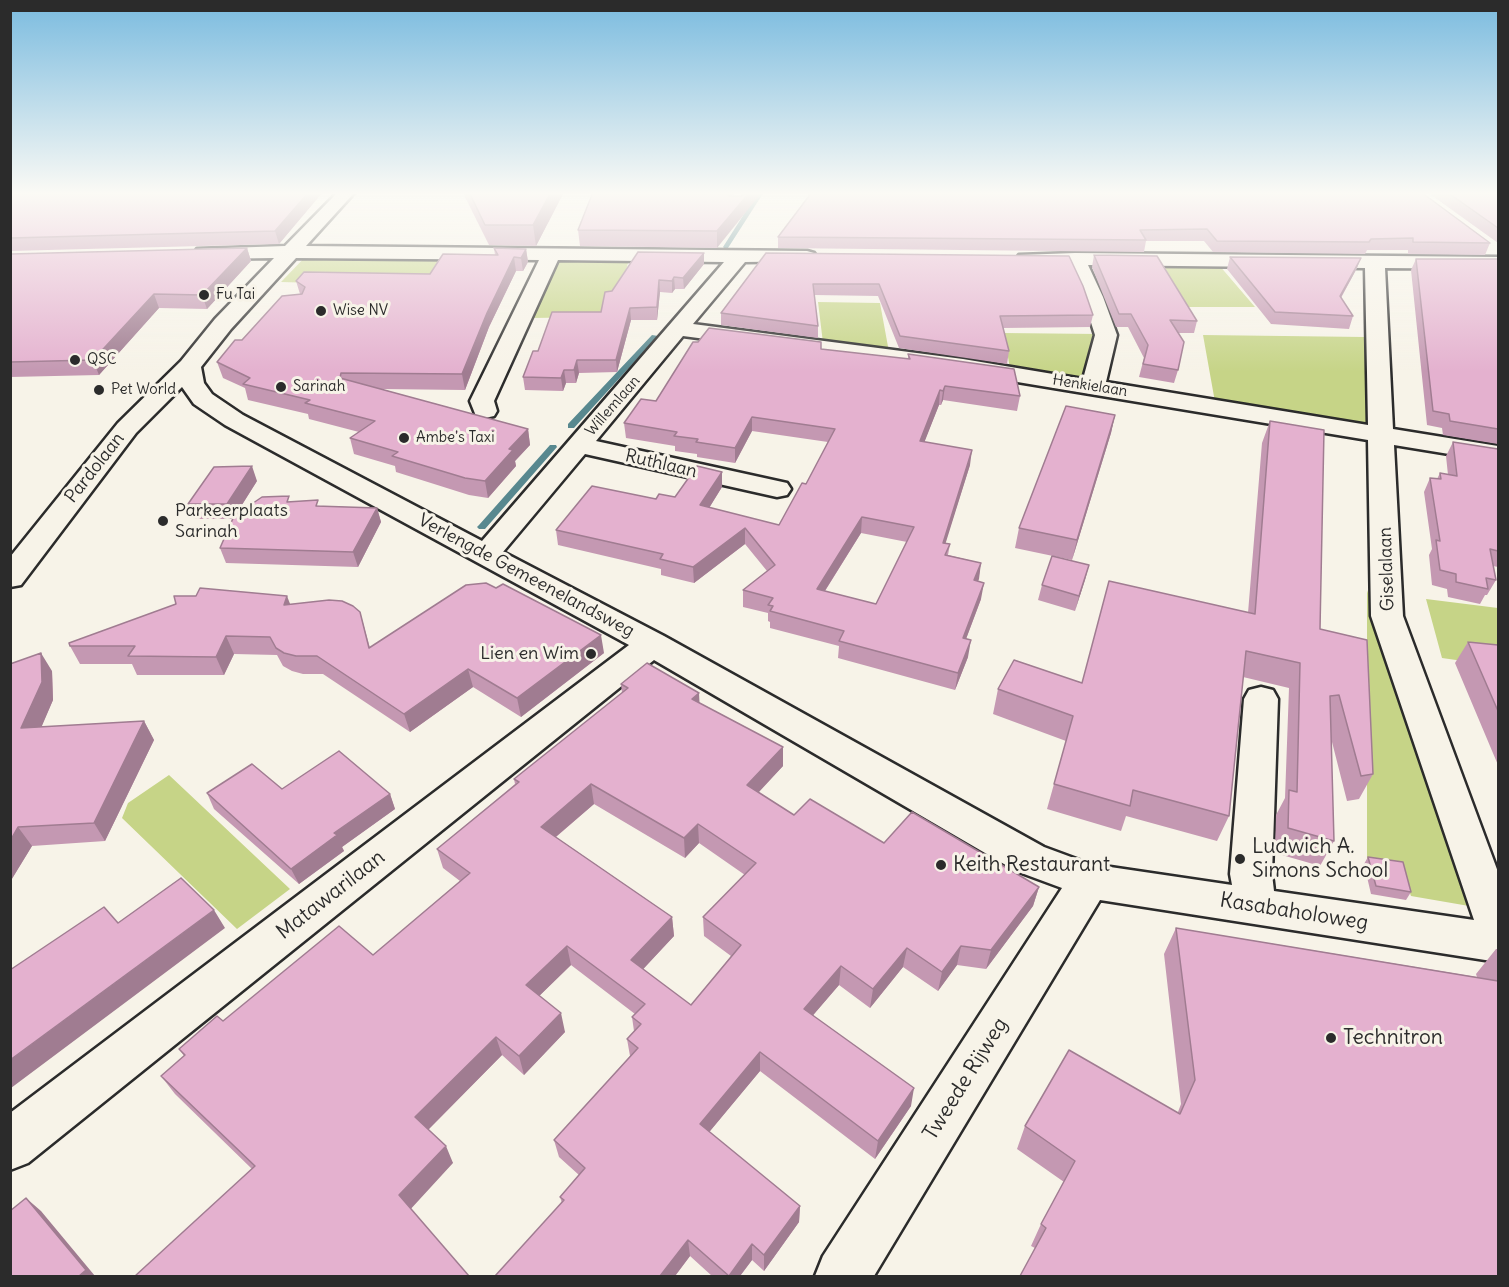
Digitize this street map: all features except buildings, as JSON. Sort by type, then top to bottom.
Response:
[{"type":"street","points":[[187,254],[289,252]]},
{"type":"street","points":[[189,366],[255,303],[292,252]]},
{"type":"street","points":[[297,252],[823,258]]},
{"type":"street","points":[[485,411],[482,400],[551,255]]},
{"type":"street","name":"Willemlaan","points":[[486,554],[739,257]]},
{"type":"street","points":[[1003,259],[1498,263]]},
{"type":"street","points":[[1075,260],[1093,297],[1106,335],[1093,386]]},
{"type":"street","name":"Giselalaan","points":[[1375,262],[1387,616],[1498,929]]},
{"type":"street","name":"Henkielaan","points":[[679,329],[1093,386],[1498,454]]},
{"type":"street","name":"Pardolaan","points":[[10,578],[127,428],[189,366]]},
{"type":"street","name":"Verlengde Gemeenelandsweg","points":[[189,366],[192,384],[203,399],[234,420],[652,644],[1030,859],[1089,882]]},
{"type":"street","name":"Ruthlaan","points":[[580,445],[777,489]]},
{"type":"street","points":[[10,542],[42,537]]},
{"type":"street","name":"Matawarilaan","points":[[10,1145],[652,644]]},
{"type":"street","points":[[1255,906],[1251,874],[1261,699]]},
{"type":"street","name":"Kasabaholoweg","points":[[1089,882],[1498,943]]},
{"type":"street","name":"Tweede Rijweg","points":[[843,1276],[1089,882]]},
{"type":"green space","points":[[308,254],[444,257],[427,286],[281,282]]},
{"type":"green space","points":[[629,259],[618,302],[600,317],[531,318],[558,260]]},
{"type":"green space","points":[[1160,265],[1219,265],[1255,307],[1188,307]]},
{"type":"green space","points":[[818,302],[880,303],[889,352],[823,343]]},
{"type":"green space","points":[[1004,333],[1099,334],[1088,377],[1080,381],[1010,369]]},
{"type":"green space","points":[[1203,335],[1366,337],[1368,424],[1349,426],[1215,402]]},
{"type":"green space","points":[[1367,590],[1469,906],[1411,896],[1400,866],[1367,860]]},
{"type":"green space","points":[[1426,599],[1498,608],[1498,666],[1442,658]]},
{"type":"green space","points":[[169,775],[290,889],[237,929],[122,818],[128,803]]},
{"type":"waterway","points":[[571,426],[654,336]]},
{"type":"waterway","points":[[482,527],[553,447]]},
{"type":"place","name":"Fu Tai","points":[[204,295]]},
{"type":"place","name":"Wise NV","points":[[321,311]]},
{"type":"place","name":"QSC","points":[[75,360]]},
{"type":"place","name":"Sarinah","points":[[281,387]]},
{"type":"place","name":"Pet World","points":[[99,390]]},
{"type":"place","name":"Ambe's Taxi","points":[[404,438]]},
{"type":"place","name":"Parkeerplaats Sarinah","points":[[163,521]]},
{"type":"place","name":"Lien en Wim","points":[[591,654]]},
{"type":"place","name":"Ludwich A. Simons School","points":[[1240,859]]},
{"type":"place","name":"Keith Restaurant","points":[[941,865]]},
{"type":"place","name":"Technitron","points":[[1331,1038]]}]
